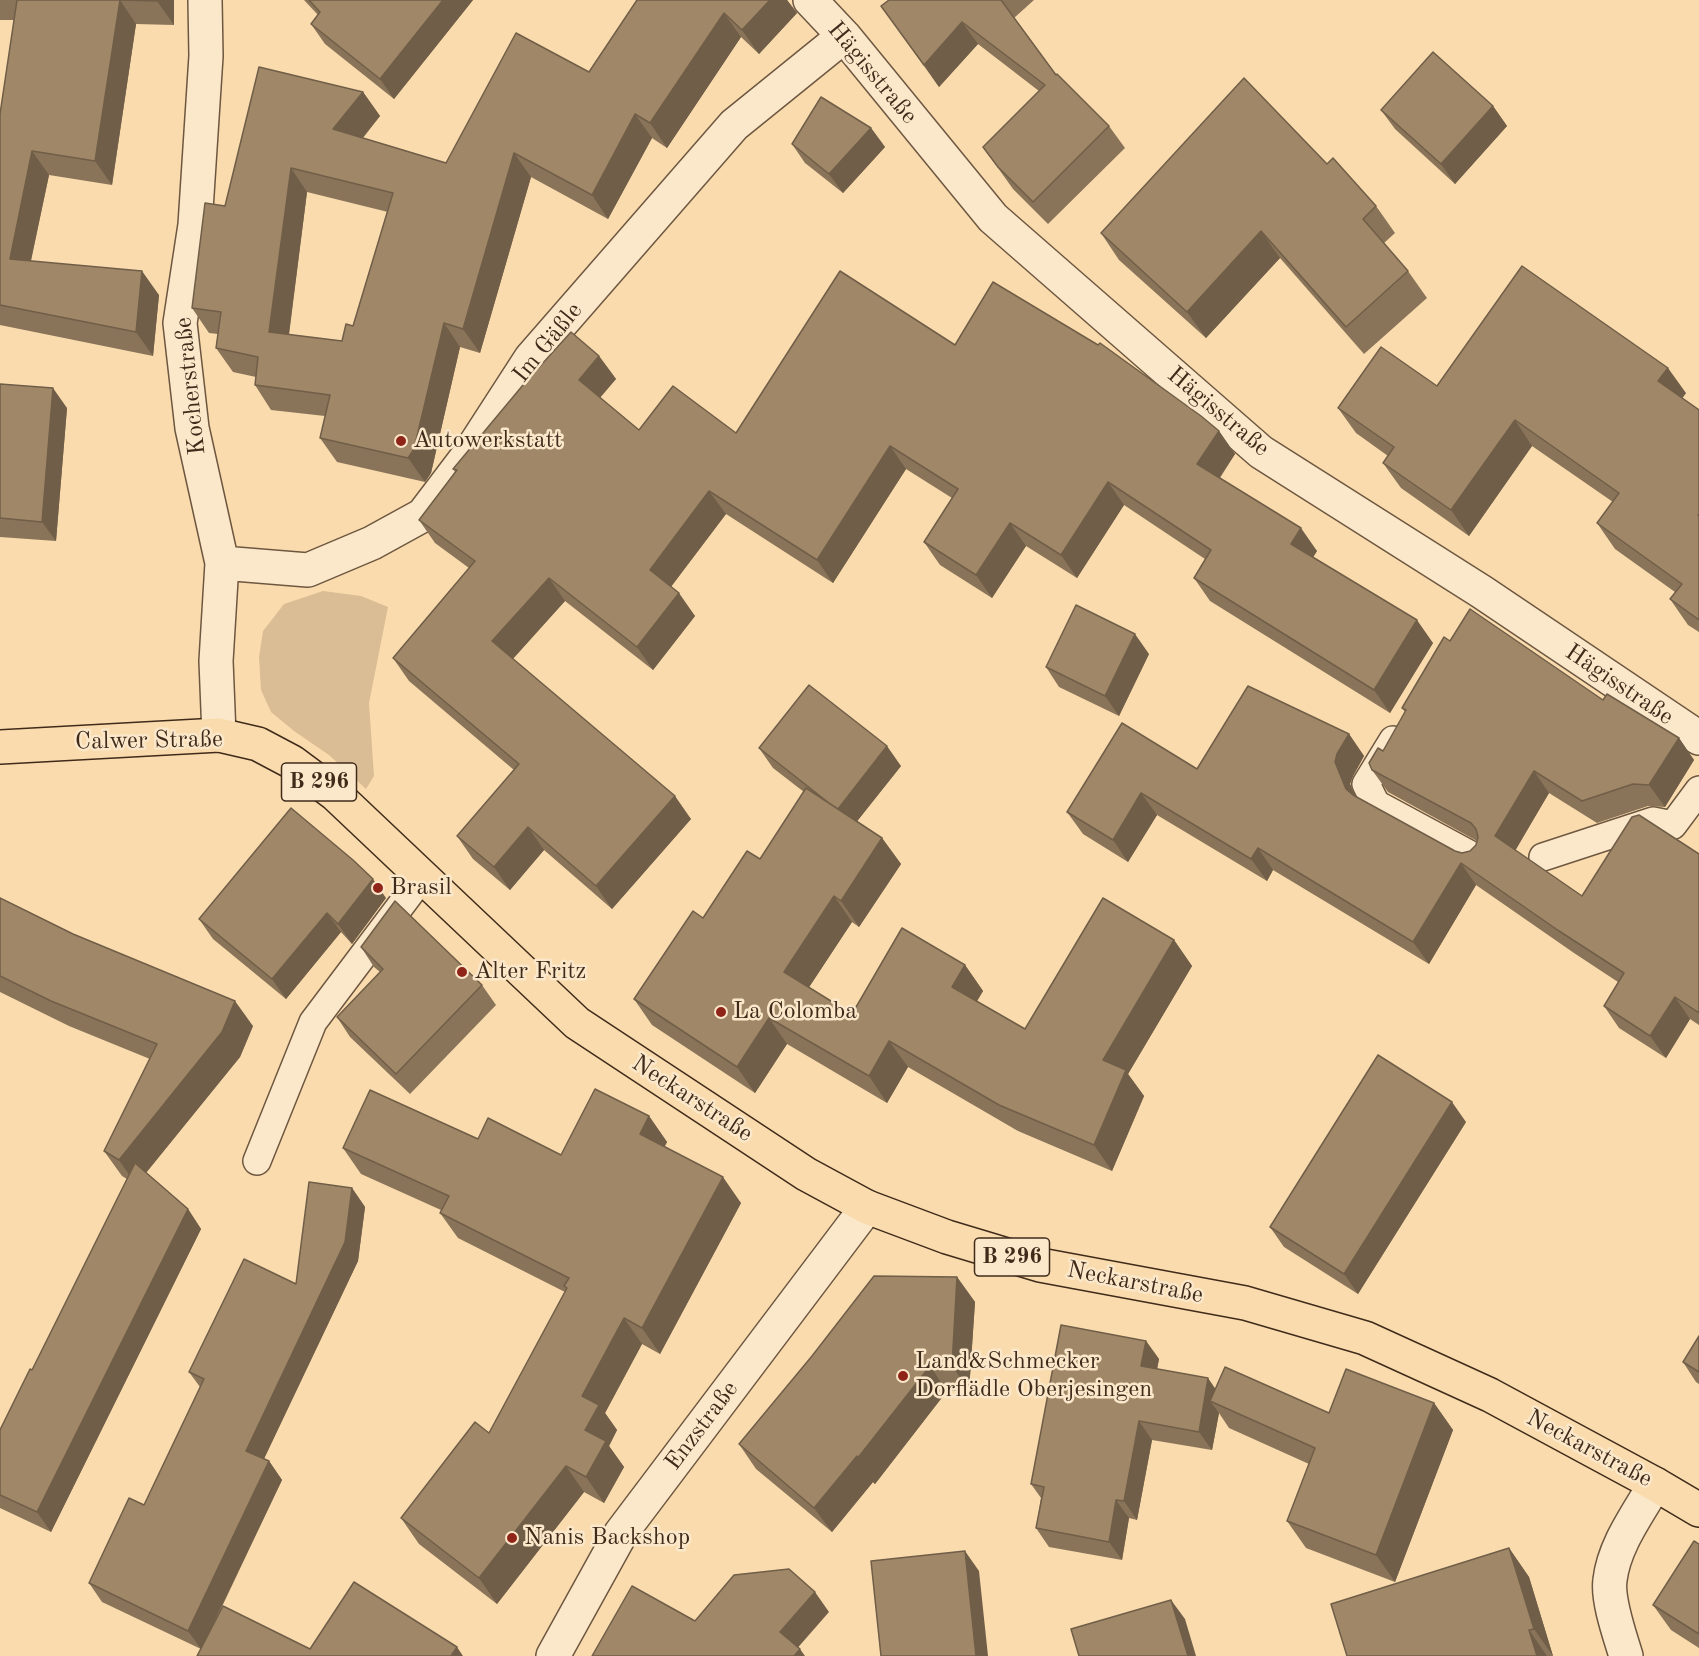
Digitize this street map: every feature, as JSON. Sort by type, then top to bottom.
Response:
[{"type":"main road","name":"Calwer Straße","points":[[0,747],[219,735],[258,744],[292,762],[335,794],[413,866]]},
{"type":"main road","name":"Neckarstraße","points":[[413,866],[578,1023],[806,1174],[867,1207],[948,1237],[1040,1265],[1245,1303],[1365,1338],[1490,1395],[1699,1510]]},
{"type":"street","name":"Kocherstraße","points":[[206,0],[206,56],[195,225],[180,323],[192,428],[222,563],[216,661],[219,735]]},
{"type":"street","name":"Hägisstraße","points":[[810,0],[844,36],[993,218],[1261,452],[1476,603],[1699,738]]},
{"type":"street","name":"Im Gäßle","points":[[222,563],[308,570],[372,543],[423,515],[467,457],[531,358],[734,125],[844,36]]},
{"type":"street","name":"Enzstraße","points":[[553,1656],[621,1533],[867,1207]]},
{"type":"street","points":[[1626,1656],[1614,1612],[1610,1581],[1620,1546],[1655,1484]]},
{"type":"lane","points":[[1403,723],[1366,784],[1376,804],[1478,859]]},
{"type":"lane","points":[[1543,857],[1653,821],[1673,825],[1699,790]]},
{"type":"lane","points":[[256,1161],[313,1022],[413,866]]},
{"type":"shaded area","points":[[323,591],[361,596],[388,607],[369,703],[374,776],[366,789],[329,755],[271,712],[261,690],[259,657],[263,631],[284,604]]},
{"type":"building","points":[[17,0],[120,0],[95,161],[32,151],[10,259],[142,271],[136,332],[0,305],[0,114]]},
{"type":"building","points":[[309,0],[443,0],[380,79],[311,24],[320,12]]},
{"type":"building","points":[[637,0],[770,0],[742,30],[724,13],[650,123],[635,114],[592,195],[514,153],[463,329],[444,323],[414,449],[408,458],[320,438],[330,395],[255,385],[258,357],[216,348],[221,312],[192,308],[205,203],[225,206],[259,67],[363,92],[333,129],[446,163],[516,33],[589,72]],"holes":[[[291,168],[393,193],[353,326],[346,324],[342,341],[269,332]]]},
{"type":"building","points":[[889,0],[1001,0],[1056,75],[1109,126],[1033,202],[998,167],[983,147],[1045,85],[962,22],[924,65],[881,6]]},
{"type":"building","points":[[1433,52],[1493,106],[1441,164],[1381,110]]},
{"type":"building","points":[[1244,78],[1327,164],[1333,158],[1376,206],[1363,219],[1408,271],[1346,327],[1261,231],[1187,312],[1101,233]]},
{"type":"building","points":[[821,97],[871,128],[829,174],[792,144]]},
{"type":"building","points":[[1522,266],[1668,368],[1658,381],[1699,410],[1699,620],[1670,599],[1682,584],[1597,523],[1619,493],[1515,420],[1451,510],[1383,463],[1394,447],[1338,408],[1381,347],[1437,386]]},
{"type":"building","points":[[840,271],[955,345],[993,282],[1098,345],[1100,343],[1219,431],[1197,464],[1301,528],[1291,544],[1417,620],[1374,690],[1194,578],[1211,550],[1108,482],[1061,555],[1010,523],[976,575],[924,542],[958,489],[890,446],[817,560],[709,491],[650,570],[679,593],[637,647],[549,578],[492,641],[675,796],[596,886],[528,827],[494,867],[457,836],[519,764],[393,658],[475,561],[419,520],[457,470],[453,469],[571,332],[599,356],[579,380],[639,430],[673,386],[736,433]]},
{"type":"building","points":[[0,384],[53,388],[42,522],[0,518]]},
{"type":"building","points":[[1076,605],[1135,634],[1105,696],[1046,667]]},
{"type":"building","points":[[1470,609],[1603,700],[1607,694],[1679,738],[1649,785],[1633,784],[1582,801],[1534,771],[1495,836],[1582,896],[1632,817],[1639,815],[1699,854],[1699,1013],[1675,997],[1650,1036],[1604,1006],[1624,973],[1461,863],[1413,942],[1258,848],[1251,859],[1141,793],[1113,840],[1067,812],[1122,723],[1197,769],[1248,686],[1349,734],[1335,762],[1346,789],[1353,795],[1455,851],[1462,853],[1470,851],[1476,845],[1478,837],[1471,823],[1372,770],[1369,763],[1378,748],[1383,751],[1406,710],[1402,708],[1444,637],[1450,641]]},
{"type":"building","points":[[809,685],[887,746],[838,809],[759,748]]},
{"type":"building","points":[[806,788],[882,838],[841,901],[834,896],[784,972],[852,1014],[902,928],[965,965],[952,987],[1025,1029],[1103,898],[1174,940],[1103,1060],[1126,1070],[1094,1145],[999,1105],[889,1041],[869,1076],[769,1018],[737,1067],[634,999],[693,911],[703,918],[747,851],[760,859]]},
{"type":"building","points":[[291,808],[373,879],[338,924],[327,913],[272,979],[199,919]]},
{"type":"building","points":[[0,898],[73,934],[235,1001],[222,1032],[119,1160],[104,1151],[157,1044],[51,1001],[0,976]]},
{"type":"building","points":[[395,901],[482,985],[396,1074],[337,1017],[383,969],[361,947]]},
{"type":"building","points":[[1378,1055],[1452,1102],[1344,1274],[1270,1227]]},
{"type":"building","points":[[595,1089],[649,1116],[640,1134],[723,1177],[642,1328],[624,1318],[582,1396],[599,1405],[585,1430],[606,1441],[586,1477],[566,1466],[479,1578],[401,1518],[475,1422],[489,1433],[567,1288],[564,1286],[569,1278],[440,1213],[449,1196],[343,1148],[370,1090],[478,1139],[488,1118],[561,1155]]},
{"type":"building","points":[[135,1163],[188,1209],[37,1512],[0,1495],[0,1430]]},
{"type":"building","points":[[309,1182],[352,1188],[345,1242],[246,1451],[269,1461],[188,1631],[89,1583],[129,1498],[144,1505],[204,1379],[189,1372],[244,1259],[296,1284]]},
{"type":"building","points":[[874,1276],[957,1277],[952,1366],[930,1366],[857,1459],[857,1456],[814,1508],[739,1444]]},
{"type":"building","points":[[1061,1325],[1146,1341],[1141,1366],[1208,1378],[1199,1432],[1139,1421],[1124,1501],[1116,1500],[1109,1542],[1036,1528],[1044,1487],[1031,1484]]},
{"type":"building","points":[[1699,1336],[1699,1372],[1683,1362]]},
{"type":"building","points":[[1225,1367],[1329,1413],[1346,1369],[1434,1403],[1376,1555],[1287,1521],[1315,1448],[1210,1401]]},
{"type":"building","points":[[1694,1541],[1699,1544],[1699,1634],[1653,1605]]},
{"type":"building","points":[[1509,1548],[1534,1629],[1529,1630],[1537,1656],[1347,1656],[1331,1604]]},
{"type":"building","points":[[965,1551],[976,1656],[881,1656],[871,1561]]},
{"type":"building","points":[[789,1569],[815,1592],[780,1632],[800,1649],[794,1656],[592,1656],[632,1586],[695,1621],[734,1575]]},
{"type":"building","points":[[354,1582],[457,1647],[451,1656],[197,1656],[223,1606],[310,1649]]},
{"type":"building","points":[[1171,1600],[1188,1656],[1079,1656],[1071,1629]]},
{"type":"place","name":"Autowerkstatt","points":[[401,441]]},
{"type":"place","name":"Brasil","points":[[378,888]]},
{"type":"place","name":"Alter Fritz","points":[[462,972]]},
{"type":"place","name":"La Colomba","points":[[721,1012]]},
{"type":"place","name":"Land&Schmecker Dorflädle Oberjesingen","points":[[903,1376]]},
{"type":"place","name":"Nanis Backshop","points":[[512,1538]]}]
